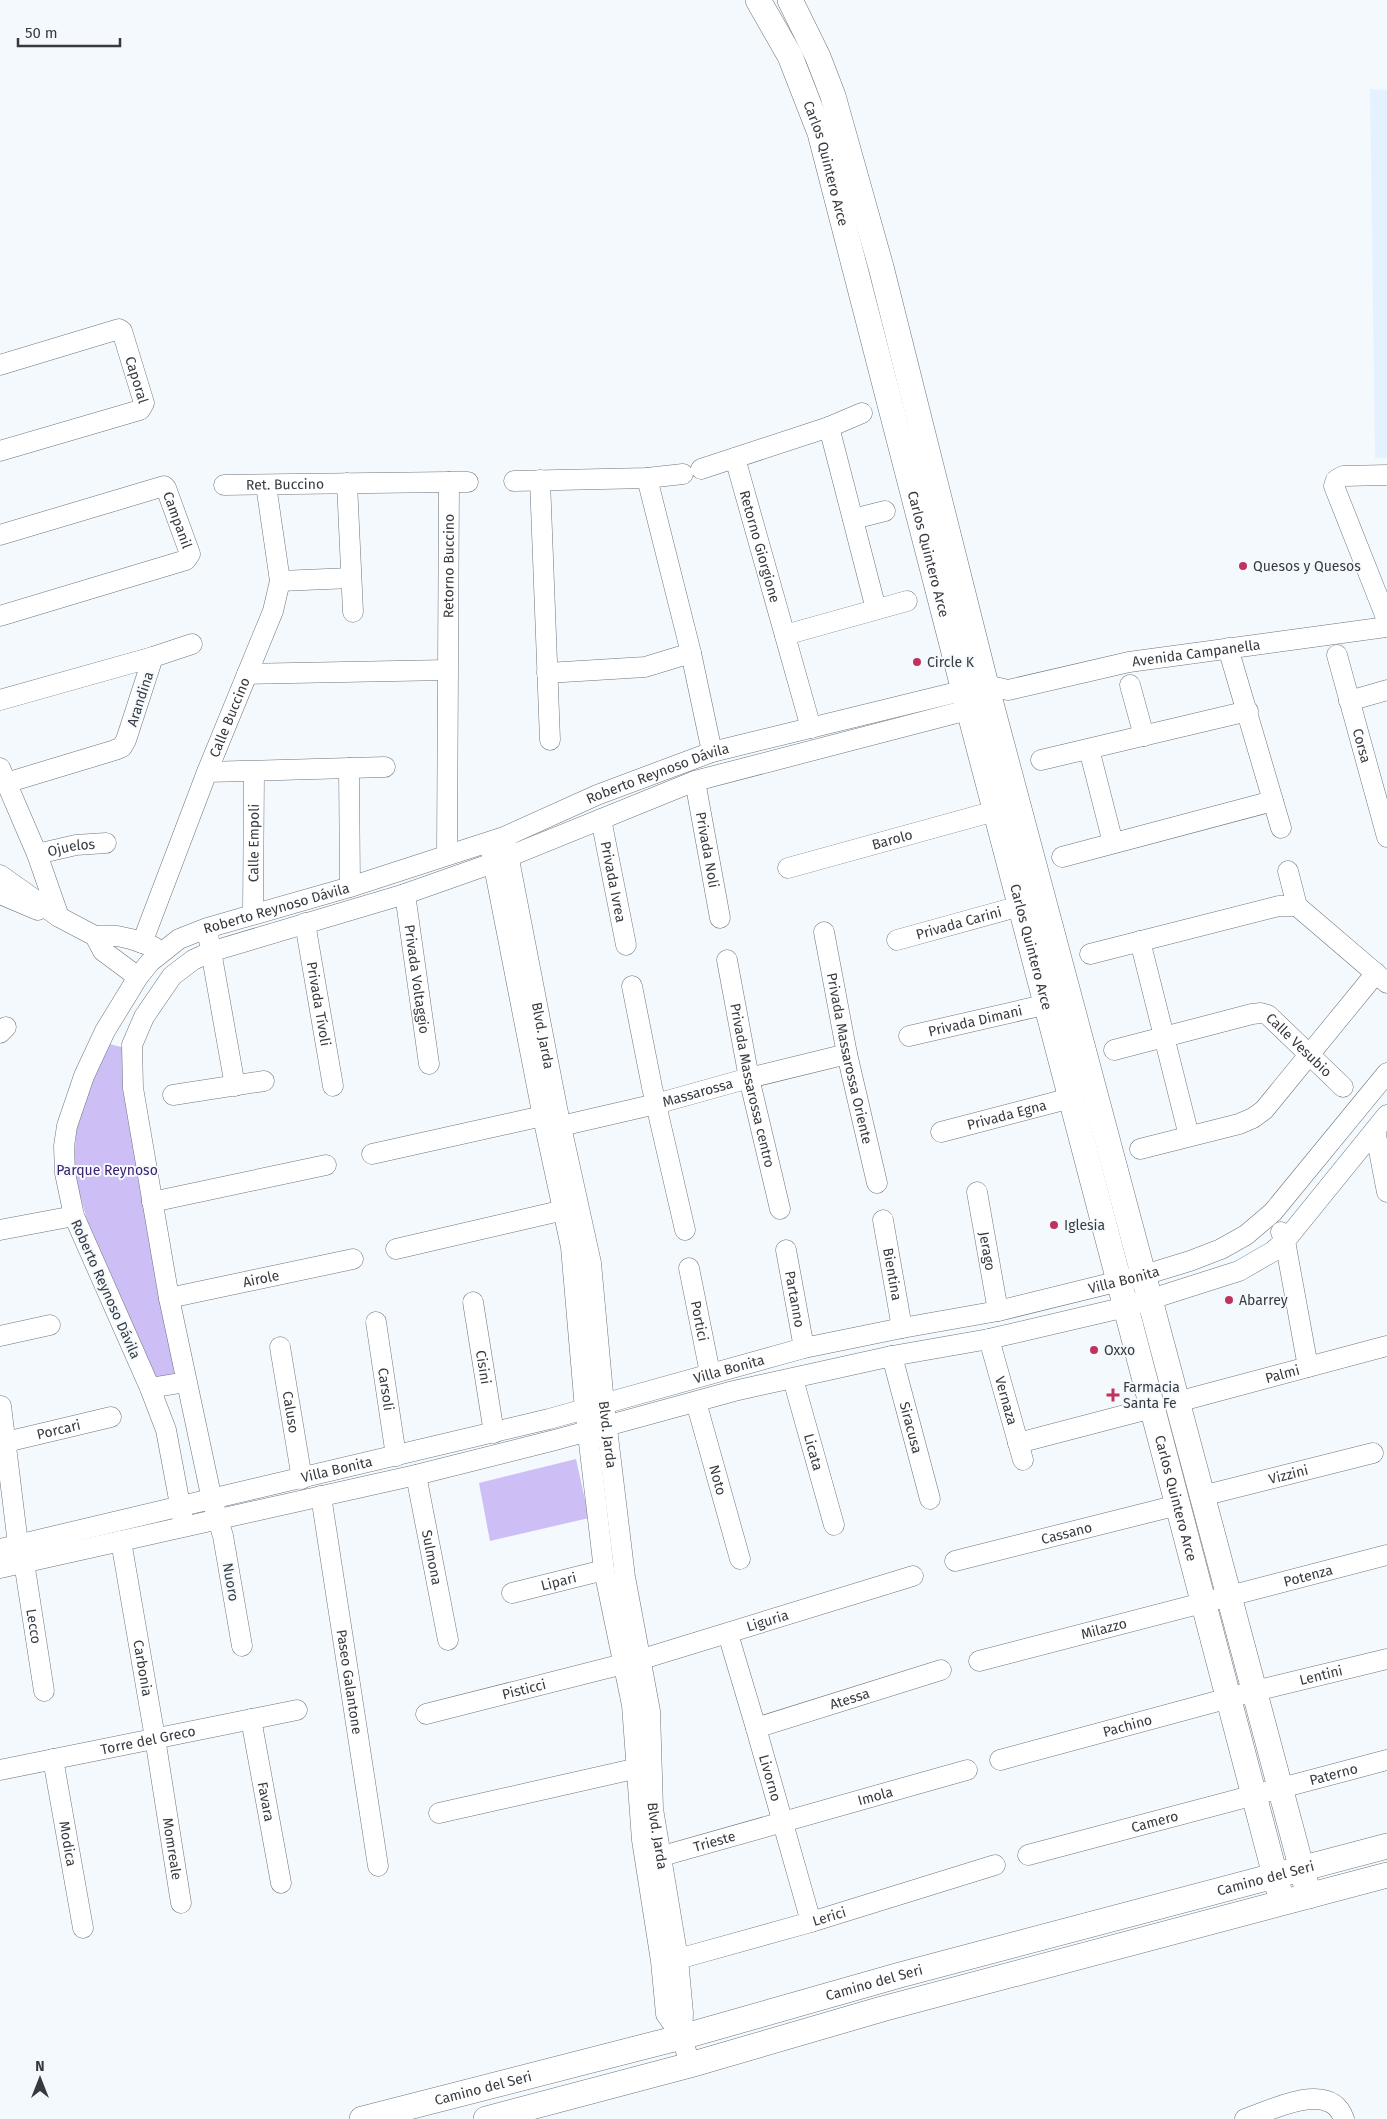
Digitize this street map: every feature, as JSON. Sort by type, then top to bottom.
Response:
[{"type":"main road","name":"Carlos Quintero Arce","points":[[758,0],[790,56],[820,133],[889,404],[984,696],[1070,998],[1309,1896]]},
{"type":"main road","name":"Carlos Quintero Arce","points":[[790,0],[818,57],[833,96],[881,267],[984,696],[995,811],[1282,1902]]},
{"type":"main road","points":[[889,404],[914,399]]},
{"type":"main road","name":"Camino del Seri","points":[[362,2119],[682,2037],[900,1975],[1387,1846]]},
{"type":"main road","name":"Camino del Seri","points":[[486,2119],[530,2113],[882,2009],[1387,1875]]},
{"type":"main road","points":[[882,2009],[889,1992],[900,1975]]},
{"type":"street","name":"Caporal","points":[[0,365],[119,329],[122,331],[144,403],[140,410],[0,451]]},
{"type":"street","points":[[514,481],[648,478],[692,471],[829,427],[862,413]]},
{"type":"street","points":[[829,427],[876,609]]},
{"type":"street","name":"Retorno Giorgione","points":[[735,458],[811,728]]},
{"type":"street","points":[[1387,475],[1343,476],[1336,480],[1334,486],[1387,620]]},
{"type":"street","points":[[648,478],[691,653],[711,745]]},
{"type":"street","points":[[540,480],[550,740]]},
{"type":"street","name":"Ret. Buccino","points":[[224,485],[266,486],[459,482]]},
{"type":"street","name":"Retorno Buccino","points":[[447,855],[447,670],[459,482]]},
{"type":"street","points":[[347,483],[353,612]]},
{"type":"street","name":"Campanil","points":[[0,535],[164,486],[190,554],[186,560],[0,616]]},
{"type":"street","name":"Calle Buccino","points":[[142,942],[207,772],[268,627],[280,580],[266,486]]},
{"type":"street","points":[[853,519],[885,511]]},
{"type":"street","points":[[280,580],[352,578]]},
{"type":"street","points":[[785,634],[907,601]]},
{"type":"street","name":"Avenida Campanella","points":[[984,696],[1129,662],[1387,627]]},
{"type":"street","points":[[153,657],[192,644]]},
{"type":"street","points":[[1228,648],[1281,828]]},
{"type":"street","points":[[547,673],[645,667],[691,653]]},
{"type":"street","name":"Corsa","points":[[1337,655],[1349,701],[1381,795],[1387,837]]},
{"type":"street","name":"Arandina","points":[[0,700],[153,657]]},
{"type":"street","name":"Arandina","points":[[3,775],[122,747],[126,740],[153,657]]},
{"type":"street","points":[[247,674],[447,670]]},
{"type":"street","points":[[1130,685],[1144,736]]},
{"type":"street","points":[[1349,701],[1387,690]]},
{"type":"street","name":"Roberto Reynoso Dávila","points":[[215,1509],[169,1298],[160,1201],[133,1088],[132,1045],[144,1017],[172,976],[193,960],[212,959],[305,924],[404,894],[499,850],[597,795],[711,745],[984,696]]},
{"type":"street","name":"Roberto Reynoso Dávila","points":[[183,1517],[166,1430],[150,1388],[74,1216],[65,1172],[64,1146],[67,1126],[84,1076],[105,1031],[138,977],[163,950],[179,939],[207,928],[447,855],[499,850],[601,819],[695,782],[984,696]]},
{"type":"street","points":[[1042,760],[1248,711]]},
{"type":"street","points":[[1089,749],[1113,843]]},
{"type":"street","points":[[207,772],[385,767]]},
{"type":"street","points":[[349,768],[350,886]]},
{"type":"street","name":"Calle Empoli","points":[[254,771],[254,914]]},
{"type":"street","points":[[3,775],[37,854],[59,917]]},
{"type":"street","name":"Privada Noli","points":[[695,782],[720,918]]},
{"type":"street","points":[[1062,857],[1273,800]]},
{"type":"street","name":"Barolo","points":[[788,868],[995,811]]},
{"type":"street","name":"Privada Ivrea","points":[[601,819],[626,945]]},
{"type":"street","name":"Ojuelos","points":[[37,854],[76,845],[106,843]]},
{"type":"street","name":"Blvd. Jarda","points":[[499,850],[552,1121],[591,1263],[595,1406],[604,1570],[631,1662]]},
{"type":"street","points":[[1140,1149],[1252,1118],[1264,1110],[1308,1055],[1381,978],[1297,906],[1288,871]]},
{"type":"street","points":[[0,875],[59,917]]},
{"type":"street","points":[[0,894],[59,917],[95,936],[116,936],[142,942],[163,950]]},
{"type":"street","name":"Privada Voltaggio","points":[[404,894],[429,1064]]},
{"type":"street","name":"Privada Carini","points":[[897,940],[1020,906]]},
{"type":"street","points":[[1090,954],[1279,906],[1297,906]]},
{"type":"street","name":"Privada Tívoli","points":[[305,924],[333,1086]]},
{"type":"street","points":[[207,928],[235,1086]]},
{"type":"street","name":"Privada Massarossa Oriente","points":[[824,932],[847,1054],[877,1183]]},
{"type":"street","points":[[95,936],[103,951],[138,977]]},
{"type":"street","points":[[1140,941],[1189,1136]]},
{"type":"street","name":"Privada Massarossa centro","points":[[727,960],[750,1078],[780,1209]]},
{"type":"street","points":[[632,986],[684,1230]]},
{"type":"street","name":"Privada Dimani","points":[[909,1036],[1070,998]]},
{"type":"street","name":"Calle Vesubio","points":[[1114,1050],[1261,1013],[1268,1015],[1343,1088]]},
{"type":"street","points":[[105,1031],[132,1045]]},
{"type":"street","name":"Massarossa","points":[[372,1154],[656,1104],[847,1054]]},
{"type":"street","name":"Villa Bonita","points":[[0,1568],[14,1552],[215,1509],[302,1479],[595,1406],[804,1348],[998,1311],[1144,1275],[1221,1249],[1246,1235],[1273,1212],[1387,1073]]},
{"type":"street","points":[[172,1094],[264,1081]]},
{"type":"street","name":"Privada Egna","points":[[941,1132],[1071,1098]]},
{"type":"street","name":"Blvd. Jarda","points":[[552,1121],[558,1211],[574,1272],[595,1406]]},
{"type":"street","points":[[1381,1123],[1387,1192]]},
{"type":"street","name":"Villa Bonita","points":[[215,1509],[321,1496],[416,1475],[734,1391],[892,1356],[989,1339],[1126,1307],[1238,1271],[1272,1252],[1285,1241],[1381,1123]]},
{"type":"street","points":[[160,1201],[326,1165]]},
{"type":"street","name":"Jerago","points":[[977,1192],[998,1311]]},
{"type":"street","points":[[396,1248],[558,1211]]},
{"type":"street","points":[[1273,1212],[1285,1241],[1308,1367]]},
{"type":"street","points":[[0,1230],[74,1216]]},
{"type":"street","name":"Bientina","points":[[883,1220],[902,1328]]},
{"type":"street","name":"Partanno","points":[[786,1250],[804,1348]]},
{"type":"street","name":"Airole","points":[[169,1298],[353,1259]]},
{"type":"street","name":"Portici","points":[[688,1268],[710,1373]]},
{"type":"street","name":"Cisini","points":[[473,1302],[494,1432]]},
{"type":"street","name":"Carsoli","points":[[376,1322],[396,1456]]},
{"type":"street","points":[[0,1336],[50,1325]]},
{"type":"street","name":"Vernaza","points":[[989,1339],[1020,1452],[1152,1408]]},
{"type":"street","name":"Palmi","points":[[1177,1402],[1387,1346]]},
{"type":"street","name":"Caluso","points":[[280,1347],[302,1479]]},
{"type":"street","name":"Siracusa","points":[[892,1356],[930,1499]]},
{"type":"street","name":"Licata","points":[[793,1379],[834,1525]]},
{"type":"street","points":[[150,1388],[186,1382]]},
{"type":"street","name":"Noto","points":[[696,1402],[740,1559]]},
{"type":"street","name":"Lecco","points":[[1,1406],[6,1442],[14,1552],[44,1691]]},
{"type":"street","name":"Porcari","points":[[6,1442],[111,1417]]},
{"type":"street","name":"Blvd. Jarda","points":[[597,1428],[625,1576],[632,1705],[643,1767],[669,1960],[683,2013],[682,2037],[690,2065]]},
{"type":"street","name":"Vizzini","points":[[1202,1496],[1373,1453]]},
{"type":"street","name":"Sulmona","points":[[416,1475],[448,1640]]},
{"type":"street","name":"Paseo Galantone","points":[[321,1496],[378,1866]]},
{"type":"street","name":"Cassano","points":[[955,1561],[1178,1505]]},
{"type":"street","name":"Nuoro","points":[[215,1509],[223,1536],[242,1646]]},
{"type":"street","name":"Villa Bonita","points":[[14,1552],[121,1541],[183,1517]]},
{"type":"street","name":"Carbonia","points":[[121,1541],[164,1795]]},
{"type":"street","name":"Potenza","points":[[1229,1595],[1387,1554]]},
{"type":"street","name":"Lipari","points":[[512,1593],[604,1570]]},
{"type":"street","name":"Liguria","points":[[631,1662],[728,1634],[912,1576]]},
{"type":"street","name":"Milazzo","points":[[979,1661],[1229,1595]]},
{"type":"street","name":"Livorno","points":[[728,1634],[811,1922]]},
{"type":"street","name":"Lentini","points":[[1255,1691],[1387,1659]]},
{"type":"street","name":"Pisticci","points":[[426,1714],[631,1662]]},
{"type":"street","name":"Atessa","points":[[756,1728],[941,1670]]},
{"type":"street","name":"Pachino","points":[[1000,1760],[1255,1691]]},
{"type":"street","name":"Torre del Greco","points":[[0,1770],[297,1710]]},
{"type":"street","name":"Favara","points":[[251,1719],[281,1884]]},
{"type":"street","name":"Modica","points":[[53,1759],[83,1928]]},
{"type":"street","name":"Paterno","points":[[1281,1789],[1387,1760]]},
{"type":"street","points":[[439,1813],[643,1767]]},
{"type":"street","name":"Imola","points":[[783,1822],[967,1770]]},
{"type":"street","name":"Camero","points":[[1028,1855],[1281,1789]]},
{"type":"street","name":"Momreale","points":[[164,1795],[181,1903]]},
{"type":"street","name":"Trieste","points":[[654,1859],[783,1822]]},
{"type":"street","name":"Lerici","points":[[669,1960],[811,1922],[995,1865]]},
{"type":"street","points":[[1246,2119],[1303,2099],[1314,2098],[1334,2104],[1342,2112],[1344,2119]]},
{"type":"shaded area","points":[[1370,89],[1387,90],[1387,458],[1375,458]]},
{"type":"green space","name":"Parque Reynoso","points":[[106,1043],[125,1048],[179,1361],[174,1377],[157,1383],[87,1220],[74,1173],[76,1130]]},
{"type":"green space","points":[[576,1459],[589,1518],[490,1541],[479,1483]]},
{"type":"place","name":"Quesos y Quesos","points":[[1243,566]]},
{"type":"place","name":"Circle K","points":[[917,662]]},
{"type":"place","name":"Iglesia","points":[[1054,1225]]},
{"type":"place","name":"Abarrey","points":[[1229,1300]]},
{"type":"place","name":"Oxxo","points":[[1094,1350]]},
{"type":"place","name":"Farmacia Santa Fe","points":[[1113,1395]]}]
